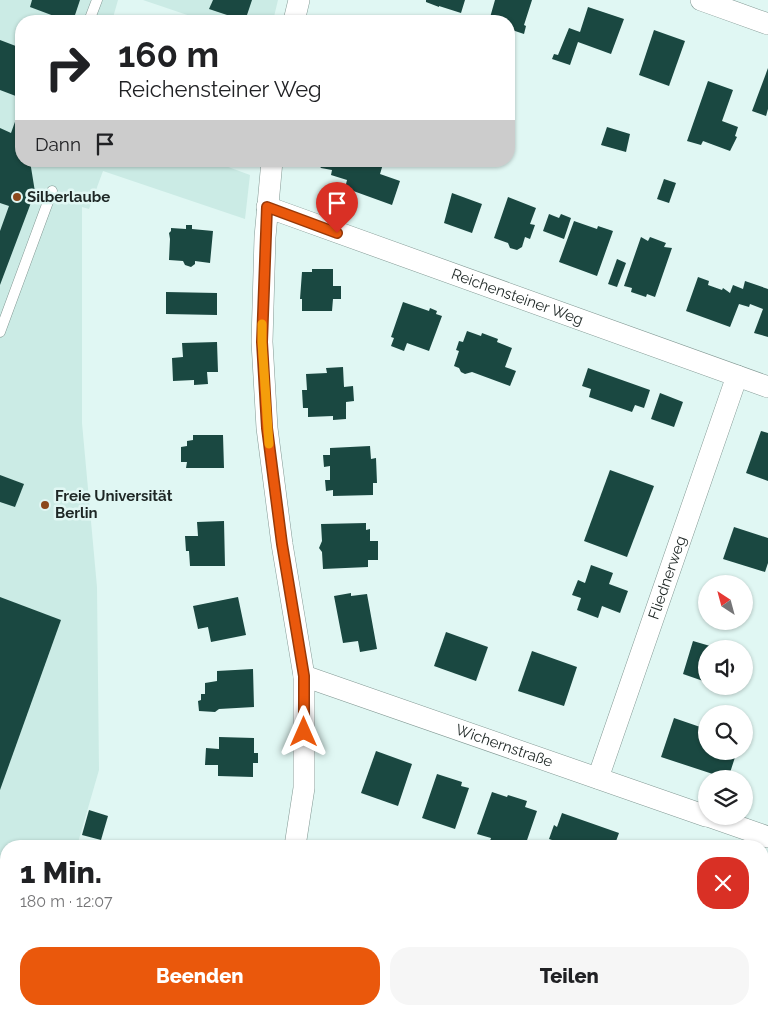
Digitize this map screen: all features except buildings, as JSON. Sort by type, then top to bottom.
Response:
[{"type":"street","points":[[296,15],[300,0]]},
{"type":"street","points":[[701,0],[768,24]]},
{"type":"street","points":[[271,167],[267,207],[262,342],[267,428],[282,544],[304,676],[304,788],[296,840]]},
{"type":"street","name":"Reichensteiner Weg","points":[[267,207],[768,387]]},
{"type":"street","name":"Fliednerweg","points":[[598,778],[738,376]]},
{"type":"street","name":"Wichernstraße","points":[[304,676],[698,813]]},
{"type":"street","name":"Wichernstraße","points":[[733,825],[768,837]]},
{"type":"lane","points":[[91,15],[97,0]]},
{"type":"lane","points":[[0,332],[52,191]]},
{"type":"shaded area","name":"Freie Universität Berlin","points":[[0,0],[118,0],[114,15],[15,15],[15,167],[228,167],[250,175],[245,219],[103,171],[89,209],[82,207],[82,423],[97,587],[99,770],[79,840],[0,840]]},
{"type":"shaded area","points":[[143,0],[278,0],[274,15],[187,15]]},
{"type":"slow traffic","points":[[262,324],[269,444]]},
{"type":"place","name":"Silberlaube","points":[[17,197]]},
{"type":"place","name":"Freie Universität Berlin","points":[[45,505]]},
{"type":"route","points":[[304,732],[304,676],[282,544],[267,428],[262,342],[267,207],[337,233]]}]
